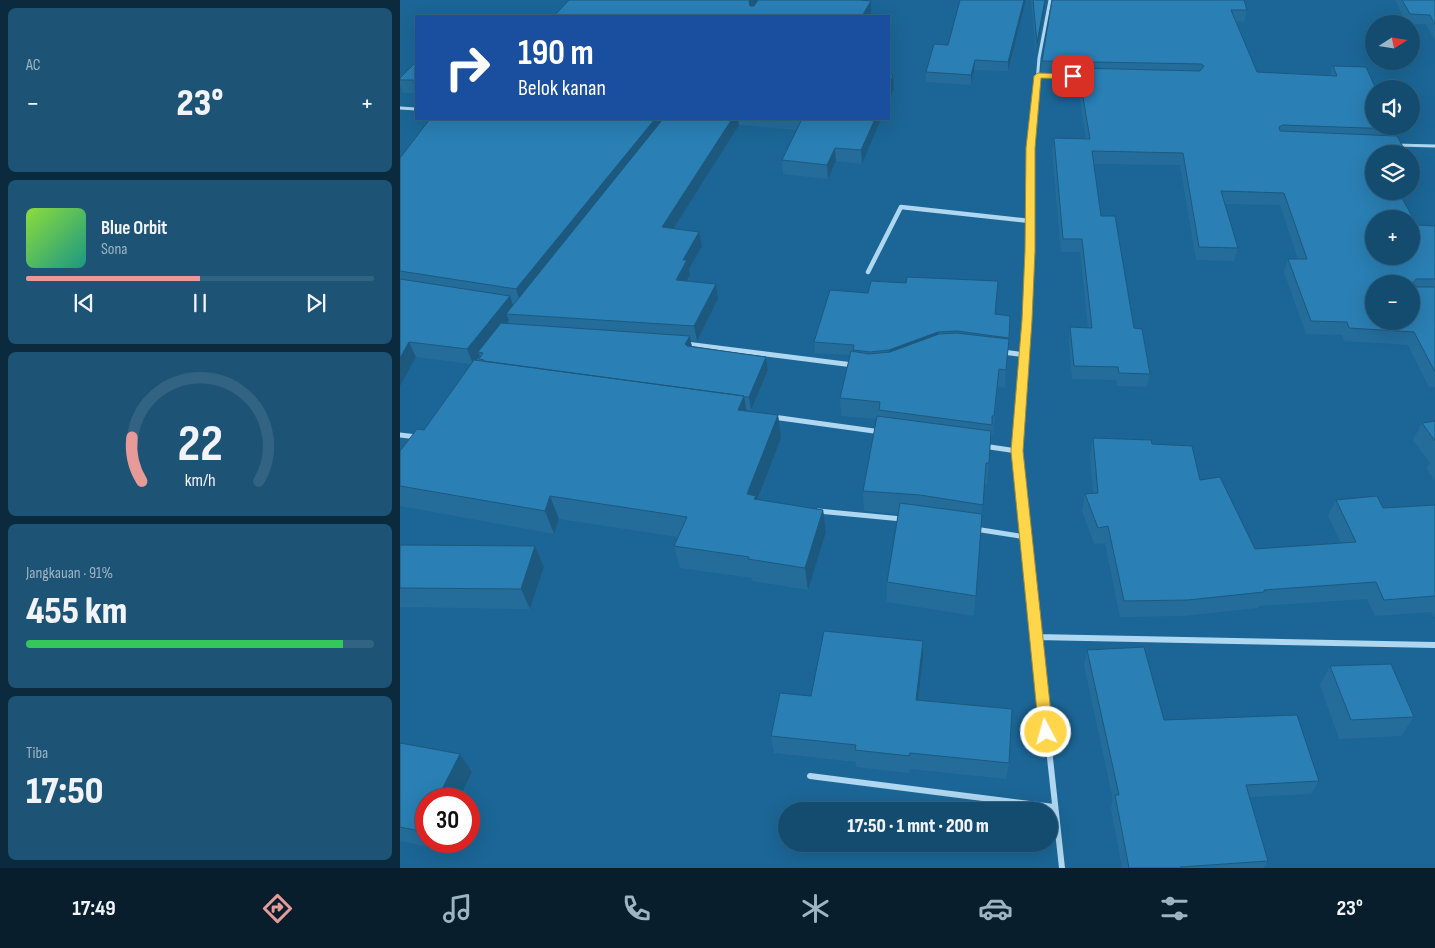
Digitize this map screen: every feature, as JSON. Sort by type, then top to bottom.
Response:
[{"type":"street","points":[[1050,0],[1038,76],[1030,148],[1026,355],[1017,451],[1053,802]]},
{"type":"street","points":[[1038,76],[1085,77]]},
{"type":"street","points":[[400,108],[415,109]]},
{"type":"street","points":[[1420,146],[1435,146]]},
{"type":"street","points":[[868,272],[901,207],[1030,221]]},
{"type":"street","points":[[676,344],[860,366]]},
{"type":"street","points":[[996,351],[1026,355]]},
{"type":"street","points":[[763,416],[890,434]]},
{"type":"street","points":[[400,435],[423,438],[417,445]]},
{"type":"street","points":[[978,446],[1017,451]]},
{"type":"street","points":[[808,509],[910,520]]},
{"type":"street","points":[[968,528],[1026,537]]},
{"type":"street","points":[[1036,638],[1435,645]]},
{"type":"street","points":[[810,776],[1015,802]]},
{"type":"street","points":[[1058,838],[1062,868]]},
{"type":"building","points":[[569,0],[750,0],[750,6],[754,6],[758,0],[871,1],[863,15],[555,15]]},
{"type":"building","points":[[960,0],[1024,0],[1008,62],[975,60],[971,75],[926,72],[934,44],[948,45]]},
{"type":"building","points":[[1033,0],[1045,0],[1037,43]]},
{"type":"building","points":[[1052,0],[1244,0],[1247,10],[1231,10],[1257,72],[1337,76],[1333,66],[1365,67],[1372,80],[1365,80],[1365,128],[1283,125],[1279,127],[1280,131],[1397,136],[1402,145],[1365,145],[1365,200],[1403,200],[1409,210],[1365,210],[1365,265],[1420,265],[1420,225],[1435,226],[1435,279],[1420,279],[1420,275],[1365,275],[1365,329],[1349,328],[1347,322],[1311,321],[1288,259],[1307,259],[1284,193],[1221,191],[1238,248],[1199,247],[1183,153],[1092,151],[1101,216],[1115,216],[1134,328],[1142,329],[1150,374],[1119,373],[1118,367],[1074,366],[1070,327],[1092,328],[1082,239],[1063,239],[1054,138],[1090,139],[1078,68],[1200,71],[1204,66],[1201,64],[1042,61]]},
{"type":"building","points":[[1402,0],[1435,0],[1435,25],[1430,15],[1410,14]]},
{"type":"building","points":[[415,63],[415,80],[400,80]]},
{"type":"building","points":[[429,120],[654,120],[516,289],[400,271],[400,158]]},
{"type":"building","points":[[662,120],[731,120],[662,227],[699,232],[683,260],[687,260],[676,280],[716,284],[694,326],[506,314]]},
{"type":"building","points":[[802,120],[875,120],[861,150],[835,148],[827,165],[782,160]]},
{"type":"building","points":[[907,277],[998,281],[995,314],[1010,316],[1009,338],[957,331],[938,332],[889,350],[870,352],[853,350],[854,345],[814,342],[830,290],[868,293],[871,281],[906,283]]},
{"type":"building","points":[[400,279],[510,296],[467,349],[409,342],[400,358]]},
{"type":"building","points":[[1420,287],[1435,287],[1435,372],[1414,332],[1382,330],[1420,330]]},
{"type":"building","points":[[501,323],[690,336],[685,344],[687,346],[766,357],[749,397],[744,397],[479,359],[483,353],[478,352]]},
{"type":"building","points":[[956,333],[1009,339],[1006,370],[999,369],[992,425],[879,410],[880,402],[840,398],[851,351],[869,354],[890,352],[939,334]]},
{"type":"building","points":[[474,360],[744,396],[738,410],[778,415],[747,494],[756,496],[754,499],[823,510],[805,568],[748,559],[749,557],[674,546],[687,517],[550,496],[545,511],[400,486],[400,451],[417,429],[424,430]]},
{"type":"building","points":[[877,416],[991,431],[989,463],[986,463],[983,505],[920,495],[863,491]]},
{"type":"building","points":[[1435,421],[1435,441],[1422,423]]},
{"type":"building","points":[[1093,438],[1151,440],[1152,444],[1192,446],[1200,480],[1220,477],[1255,549],[1356,542],[1336,500],[1377,496],[1383,508],[1435,505],[1435,596],[1384,600],[1376,582],[1264,590],[1264,592],[1188,600],[1124,601],[1108,526],[1098,528],[1085,494],[1098,493]]},
{"type":"building","points":[[900,503],[982,514],[976,596],[887,582]]},
{"type":"building","points":[[400,545],[535,546],[521,589],[400,588]]},
{"type":"building","points":[[824,631],[923,641],[916,700],[1012,709],[1009,763],[910,753],[909,756],[855,750],[856,745],[771,736],[780,693],[811,696]]},
{"type":"building","points":[[1144,647],[1164,720],[1297,715],[1319,781],[1246,785],[1268,861],[1181,868],[1129,868],[1115,795],[1119,795],[1087,650]]},
{"type":"building","points":[[1391,664],[1414,717],[1351,720],[1330,666]]},
{"type":"building","points":[[400,743],[460,754],[443,788],[415,788],[415,830],[400,827]]},
{"type":"route","points":[[1046,732],[1017,451],[1026,355],[1030,251],[1030,148],[1038,76],[1073,76]]}]
